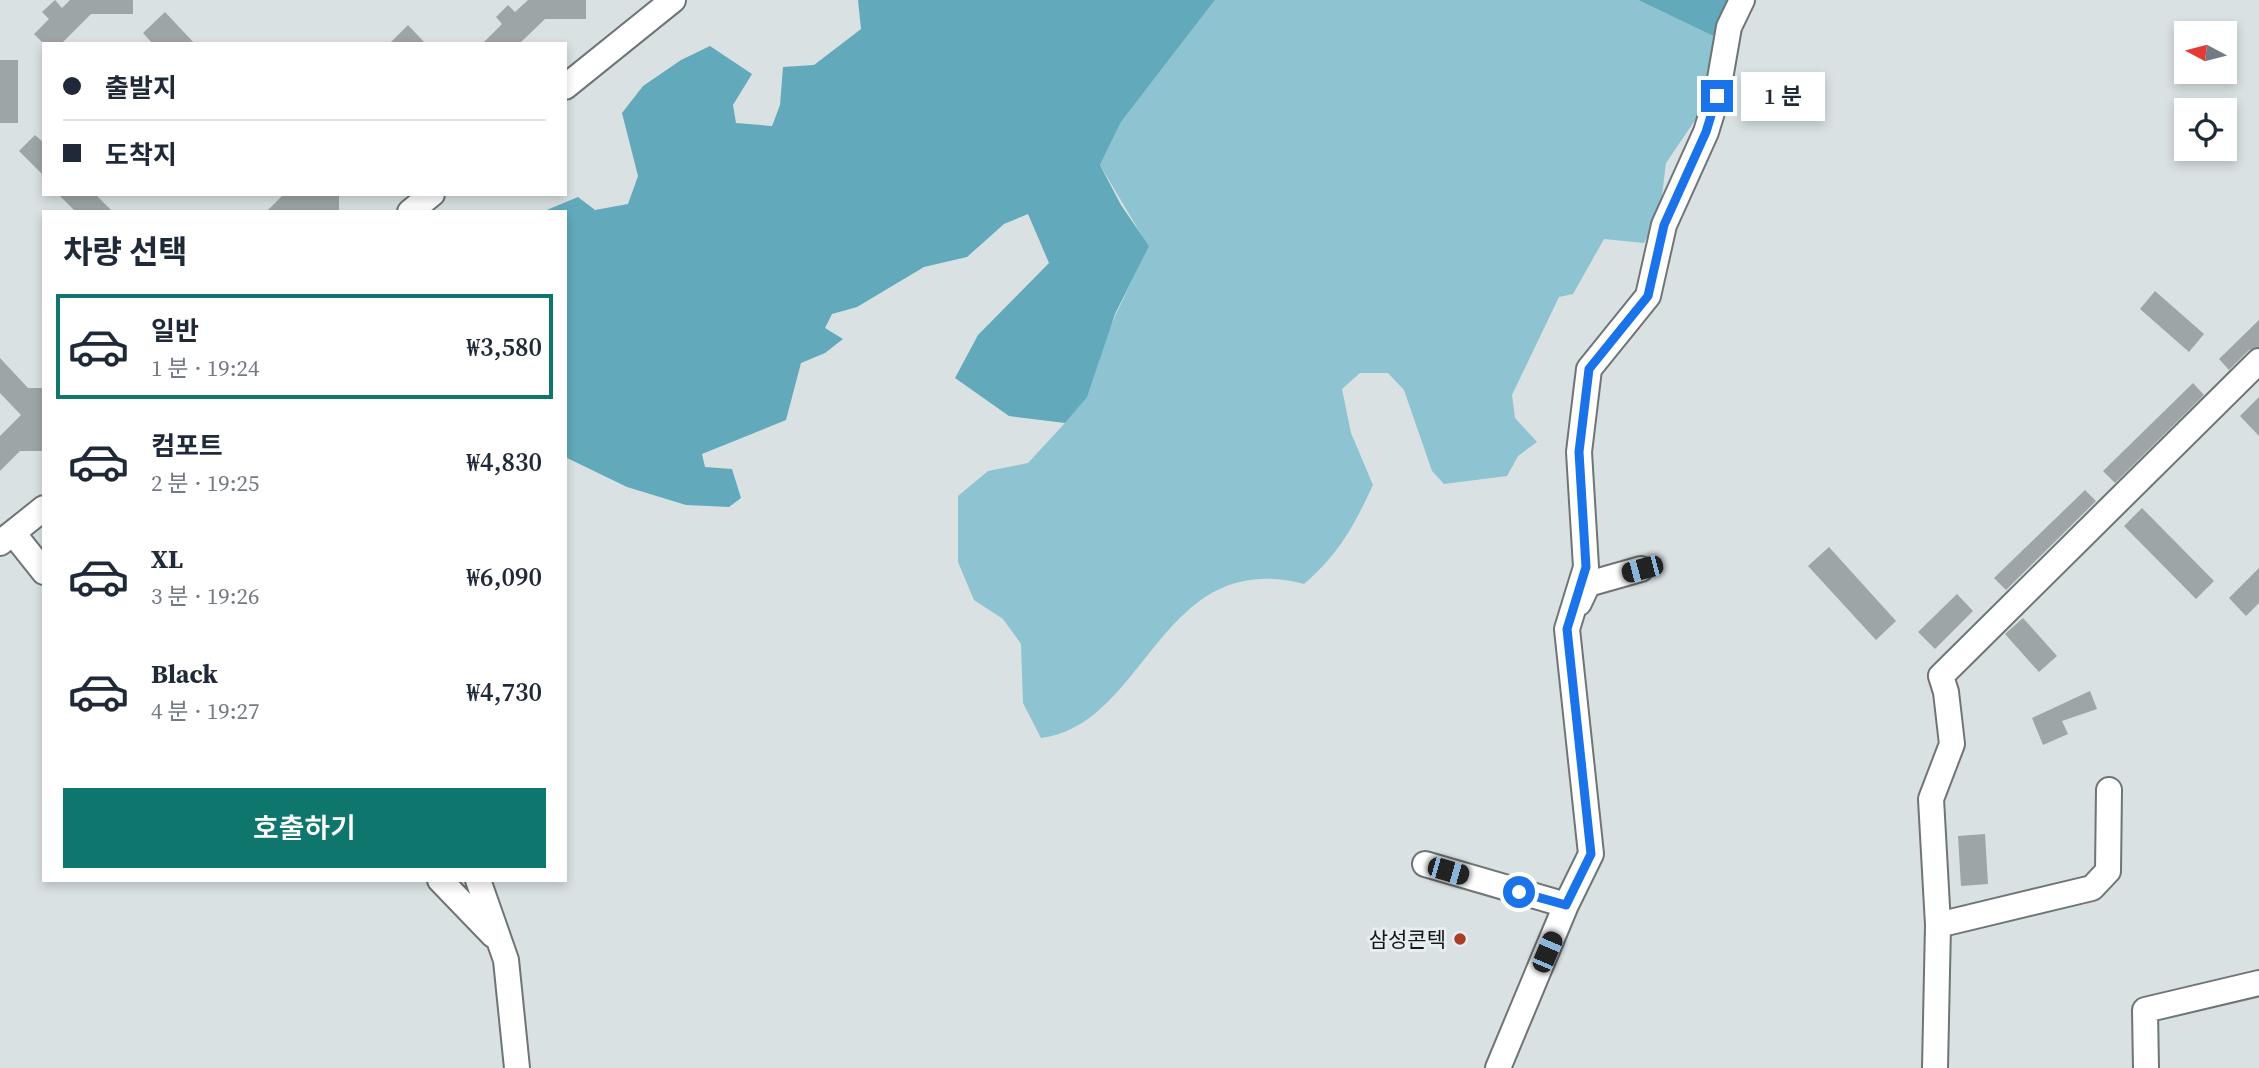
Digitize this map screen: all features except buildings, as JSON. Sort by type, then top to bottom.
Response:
[{"type":"street","points":[[567,85],[673,0]]},
{"type":"street","points":[[1498,1068],[1566,905],[1591,854],[1567,629],[1586,567],[1579,452],[1589,369],[1648,296],[1664,225],[1706,132],[1717,96],[1729,27],[1742,0]]},
{"type":"street","points":[[412,210],[430,196]]},
{"type":"street","points":[[1935,1068],[1938,925],[1931,799],[1952,744],[1946,692],[1941,676],[2259,361]]},
{"type":"street","points":[[42,510],[7,538],[42,570]]},
{"type":"street","points":[[1567,629],[1588,584],[1642,569]]},
{"type":"street","points":[[1938,925],[2092,888],[2108,871],[2109,790]]},
{"type":"street","points":[[1425,864],[1566,905]]},
{"type":"street","points":[[442,882],[500,943]]},
{"type":"street","points":[[479,882],[506,960],[517,1068]]},
{"type":"street","points":[[2146,1068],[2145,1010],[2259,983]]},
{"type":"shaded area","points":[[858,0],[1215,0],[1121,122],[1100,165],[1121,205],[1149,246],[1115,314],[1087,397],[1065,423],[1009,416],[955,378],[978,335],[1049,263],[1028,214],[1004,224],[967,257],[924,267],[857,307],[832,314],[825,328],[843,339],[825,353],[801,363],[786,420],[702,454],[705,467],[732,469],[741,498],[729,507],[686,505],[627,487],[567,458],[567,210],[547,210],[578,197],[595,210],[628,204],[638,176],[622,113],[643,86],[681,60],[710,46],[752,74],[733,105],[736,123],[772,126],[780,105],[783,67],[814,65],[861,29]]},
{"type":"shaded area","points":[[1215,0],[1638,0],[1713,36],[1722,51],[1704,107],[1666,163],[1660,211],[1644,243],[1604,239],[1573,294],[1559,297],[1512,395],[1515,418],[1537,442],[1518,456],[1507,476],[1444,484],[1432,471],[1404,390],[1388,373],[1360,373],[1342,389],[1351,433],[1373,485],[1352,527],[1336,551],[1304,584],[1256,579],[1217,590],[1186,612],[1107,703],[1077,726],[1041,738],[1023,703],[1021,644],[1003,619],[974,600],[958,562],[958,496],[988,471],[1028,463],[1065,423],[1148,246],[1100,165],[1121,122]]},
{"type":"shaded area","points":[[1638,0],[1733,0],[1713,36]]},
{"type":"place","name":"삼성콘텍","points":[[1460,939]]},
{"type":"route","points":[[1519,892],[1566,905],[1591,854],[1567,629],[1586,567],[1579,452],[1589,369],[1648,296],[1664,225],[1706,132],[1717,96]]}]
